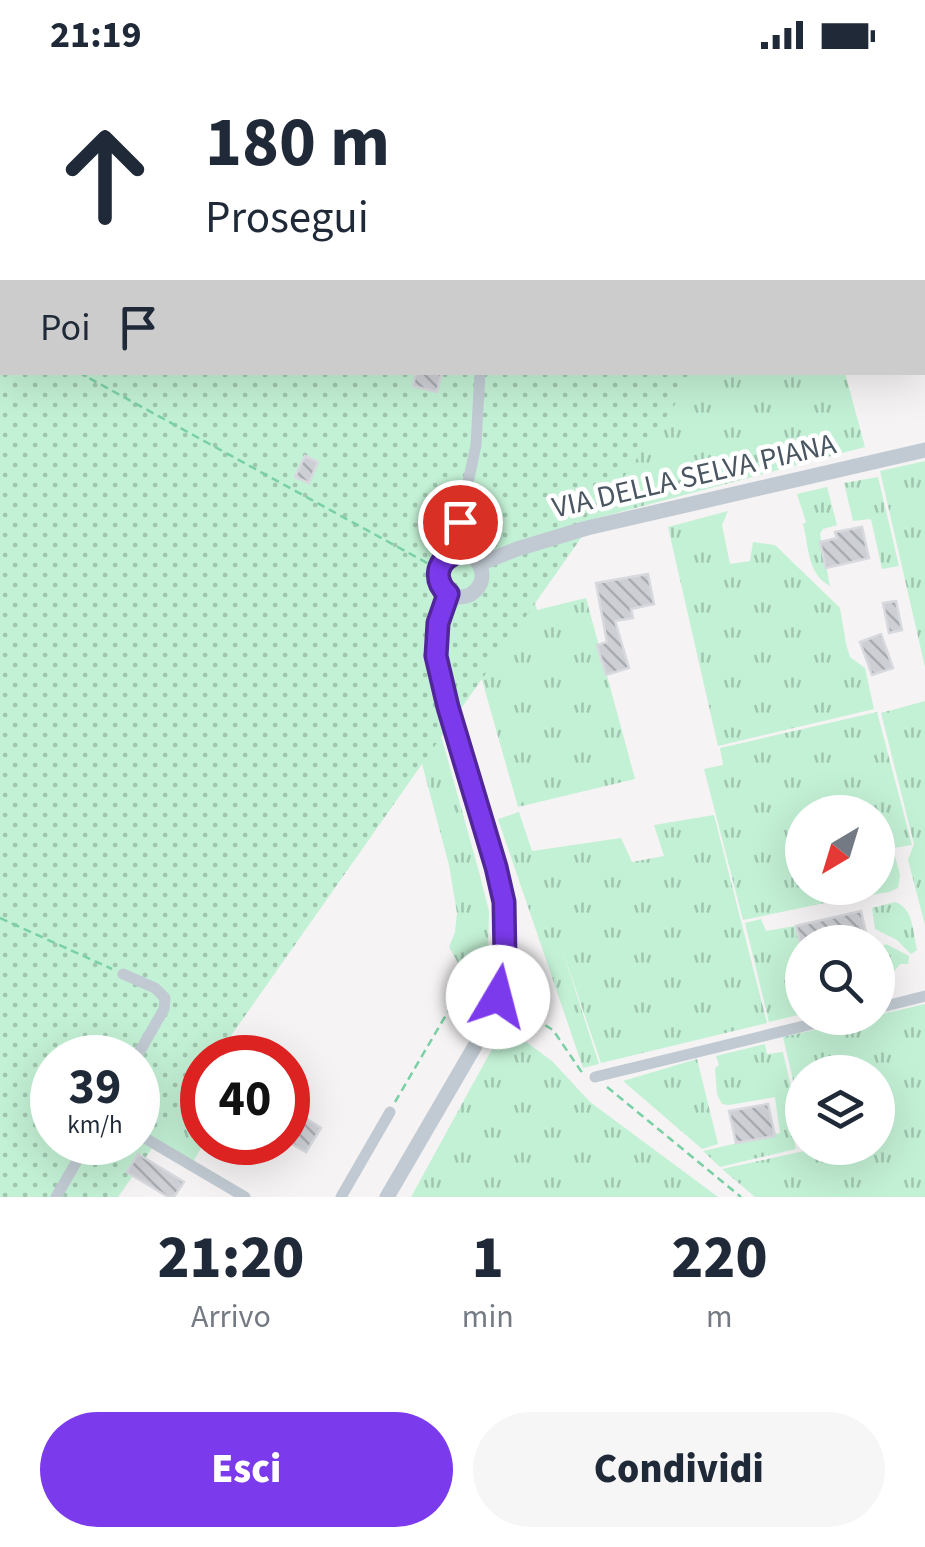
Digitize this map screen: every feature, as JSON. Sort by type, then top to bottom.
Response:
[{"type":"street","points":[[453,554],[474,458],[480,375]]},
{"type":"street","name":"VIA DELLA SELVA PIANA","points":[[479,564],[587,528],[925,450]]},
{"type":"street","points":[[453,554],[468,554],[479,564],[482,578],[475,591],[462,597],[448,594],[440,583],[438,569],[453,554]]},
{"type":"street","points":[[387,1197],[481,1036],[498,1000],[505,958],[504,902],[436,656],[438,623],[448,594]]},
{"type":"street","points":[[123,974],[155,988],[165,998],[164,1009],[149,1035]]},
{"type":"street","points":[[895,1004],[925,996]]},
{"type":"street","points":[[595,1076],[785,1030]]},
{"type":"street","points":[[341,1197],[390,1112]]},
{"type":"street","points":[[160,1147],[245,1197]]},
{"type":"street","points":[[56,1197],[75,1165]]},
{"type":"path","points":[[83,375],[438,569]]},
{"type":"path","points":[[0,918],[123,974]]},
{"type":"path","points":[[390,1112],[463,986]]},
{"type":"path","points":[[454,1002],[478,995],[498,1000],[518,1007],[548,1026],[580,1072],[595,1076],[741,1197]]},
{"type":"green space","points":[[0,375],[696,375],[231,1035],[180,1035],[180,1108],[160,1137],[160,1035],[30,1035],[30,1165],[140,1165],[118,1197],[0,1197]]},
{"type":"green space","points":[[482,375],[846,375],[865,447],[481,549]]},
{"type":"green space","points":[[925,461],[925,667],[880,471]]},
{"type":"green space","points":[[878,477],[899,566],[882,569],[871,519],[853,521],[844,483]]},
{"type":"green space","points":[[827,487],[837,525],[823,529],[820,534],[830,586],[813,567],[797,494]]},
{"type":"green space","points":[[728,511],[722,525],[730,564],[750,561],[753,542],[775,545],[840,608],[850,657],[865,668],[874,709],[718,746],[668,527]]},
{"type":"green space","points":[[524,557],[537,610],[586,598],[635,779],[518,807],[465,620]]},
{"type":"green space","points":[[386,629],[429,706],[442,739],[479,872],[489,911],[488,956],[482,989],[461,968],[449,947],[457,913],[449,865]]},
{"type":"green space","points":[[925,701],[925,925],[908,860],[914,844],[881,713]]},
{"type":"green space","points":[[877,712],[912,845],[895,848],[895,795],[785,795],[785,905],[815,905],[743,920],[704,769],[723,765],[720,748]]},
{"type":"green space","points":[[519,812],[532,851],[621,838],[632,862],[664,856],[654,825],[714,815],[767,1023],[601,1063],[562,949],[599,1064],[583,1068],[498,819]]},
{"type":"green space","points":[[895,856],[900,875],[895,889]]},
{"type":"green space","points":[[895,902],[901,905],[912,922],[917,950],[911,954],[895,939],[895,925],[874,925],[872,908]]},
{"type":"green space","points":[[761,919],[766,931],[785,928],[785,1018],[769,1022],[745,923]]},
{"type":"green space","points":[[895,949],[909,956],[908,964],[900,964],[895,970]]},
{"type":"green space","points":[[925,1004],[925,1197],[755,1197],[722,1169],[785,1155],[785,1165],[895,1165],[895,1055],[787,1055],[783,1037],[895,1035],[895,1011]]},
{"type":"green space","points":[[173,1019],[201,1035],[180,1035],[180,1154],[160,1141],[160,1036]]},
{"type":"green space","points":[[518,1036],[552,1061],[590,1102],[718,1197],[411,1197],[492,1049],[501,1037]]},
{"type":"green space","points":[[765,1044],[767,1054],[783,1052],[785,1152],[720,1167],[703,1151],[780,1133],[775,1097],[722,1104],[717,1094],[716,1056]]},
{"type":"green space","points":[[697,1059],[718,1144],[702,1149],[623,1081]]},
{"type":"building","points":[[415,375],[441,375],[437,392],[413,386]]},
{"type":"building","points":[[305,456],[318,462],[309,483],[295,477]]},
{"type":"building","points":[[862,527],[869,558],[826,568],[820,542],[837,538],[835,532]]},
{"type":"building","points":[[648,574],[654,604],[631,609],[633,618],[615,621],[629,668],[606,675],[597,645],[607,642],[596,583]]},
{"type":"building","points":[[896,601],[902,630],[889,633],[883,603]]},
{"type":"building","points":[[881,634],[893,668],[872,675],[860,642]]},
{"type":"building","points":[[861,911],[864,925],[800,925]]},
{"type":"building","points":[[768,1104],[775,1136],[736,1143],[729,1111]]},
{"type":"building","points":[[310,1121],[321,1128],[310,1146]]},
{"type":"building","points":[[131,1165],[156,1165],[184,1182],[174,1197],[168,1197],[127,1172]]},
{"type":"route","points":[[460,522],[453,554],[438,569],[440,583],[448,594],[438,623],[436,656],[504,902],[505,958],[498,997]]}]
